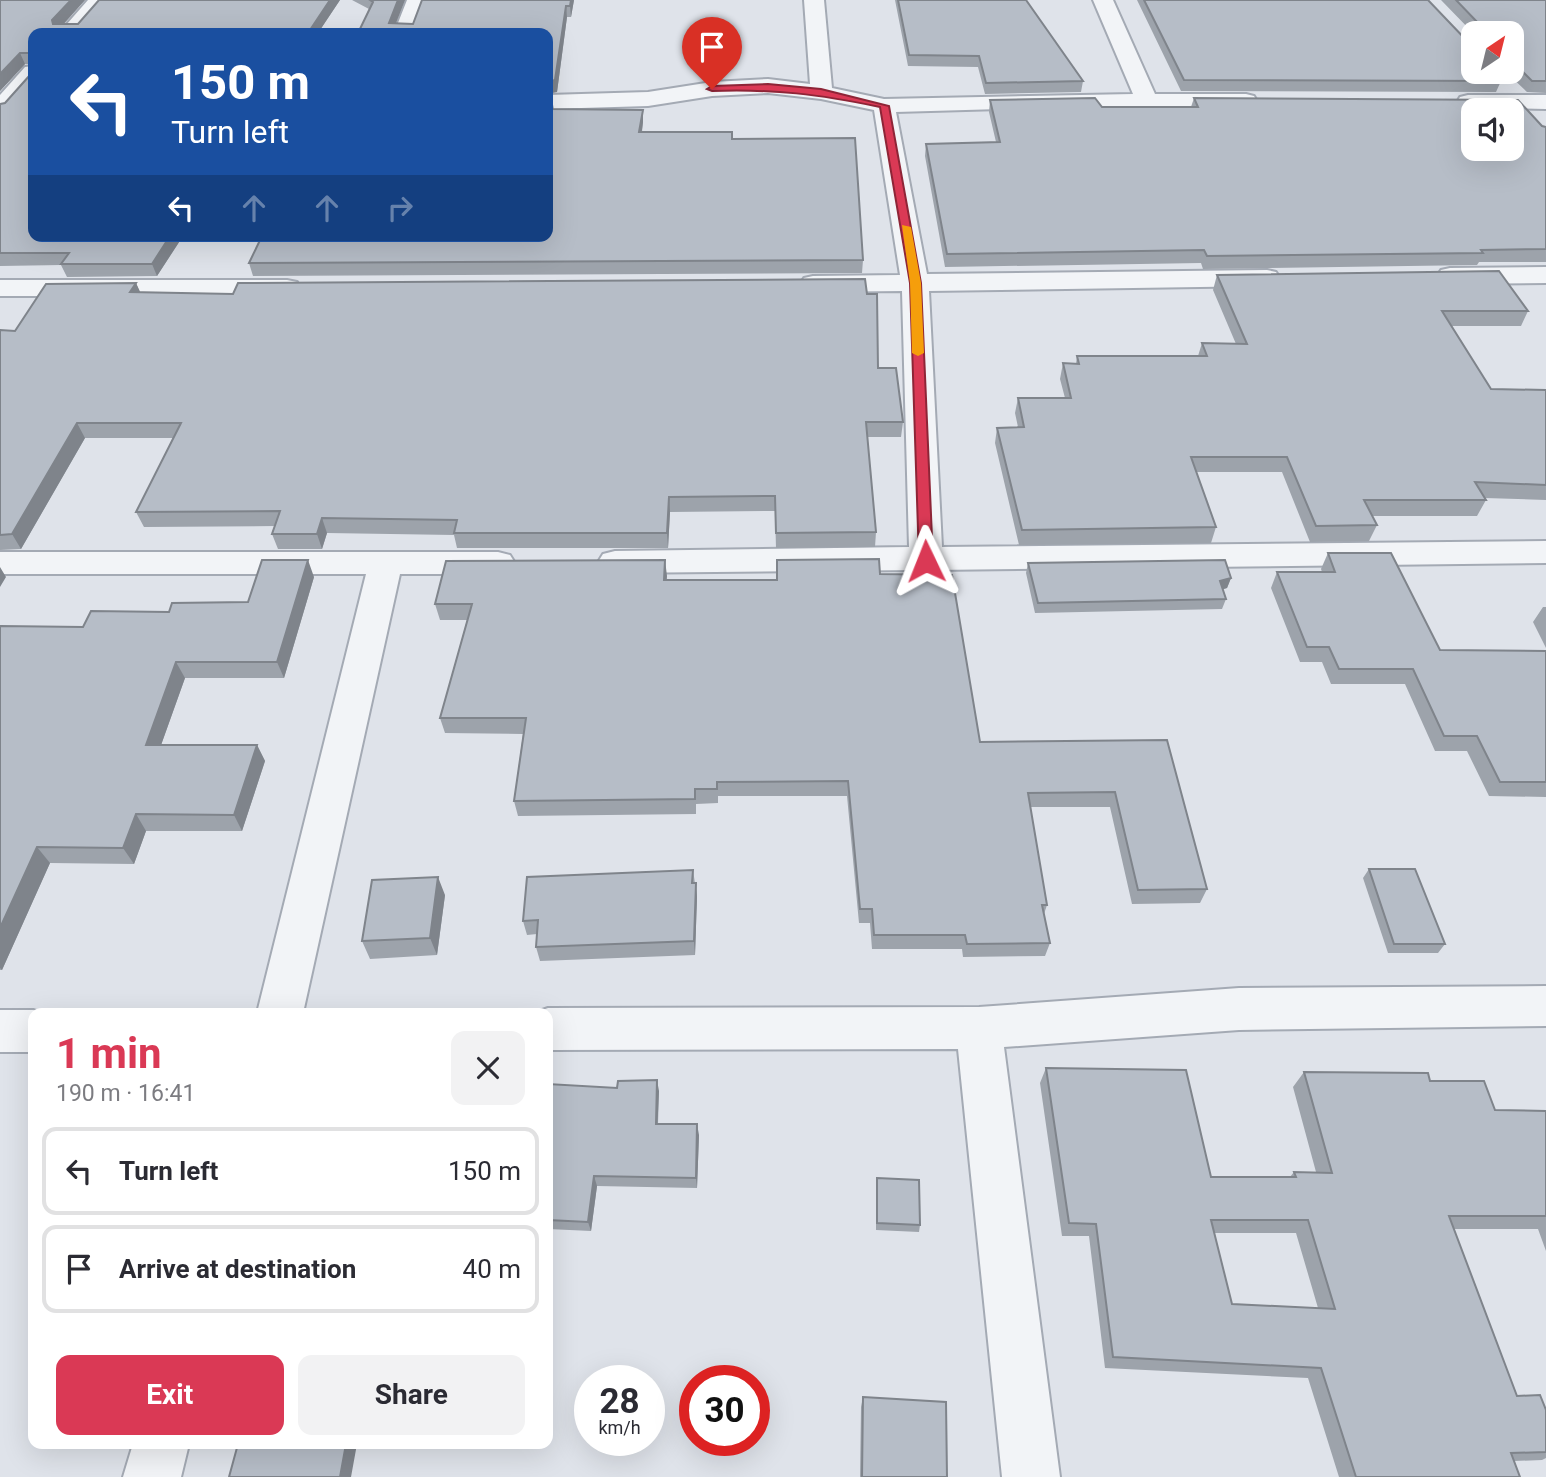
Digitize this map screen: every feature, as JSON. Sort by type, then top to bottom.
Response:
[{"type":"street","points":[[73,28],[99,0]]},
{"type":"street","points":[[406,28],[417,0]]},
{"type":"street","points":[[814,0],[821,92]]},
{"type":"street","points":[[1103,0],[1147,101]]},
{"type":"street","points":[[1,106],[28,77]]},
{"type":"street","points":[[1504,84],[1516,98]]},
{"type":"street","points":[[553,102],[648,99],[768,86],[821,92],[884,106],[1271,101]]},
{"type":"street","points":[[1450,102],[1461,102]]},
{"type":"street","points":[[1524,104],[1541,111]]},
{"type":"street","points":[[1,106],[28,105]]},
{"type":"street","points":[[884,106],[915,283],[926,561]]},
{"type":"street","points":[[1423,276],[1546,275]]},
{"type":"street","points":[[791,284],[1286,278]]},
{"type":"street","points":[[0,288],[308,288]]},
{"type":"street","points":[[580,562],[926,561],[1546,552]]},
{"type":"street","points":[[0,563],[524,562]]},
{"type":"street","points":[[281,1008],[386,563]]},
{"type":"street","points":[[553,1029],[979,1028],[1239,1009],[1546,1006]]},
{"type":"street","points":[[979,1028],[1031,1477]]},
{"type":"street","points":[[0,1031],[28,1031]]},
{"type":"street","points":[[152,1477],[160,1449]]},
{"type":"building","points":[[0,0],[71,0],[52,20],[53,24],[78,24],[99,0],[330,0],[311,28],[28,28],[28,53],[20,53],[0,74]]},
{"type":"building","points":[[370,0],[398,0],[389,23],[413,24],[422,0],[571,0],[570,6],[566,6],[555,80],[553,28],[360,28],[373,2]]},
{"type":"building","points":[[898,0],[1026,0],[1083,81],[986,83],[979,56],[909,55]]},
{"type":"building","points":[[1144,0],[1428,0],[1461,35],[1461,81],[1184,80]]},
{"type":"building","points":[[1456,0],[1546,0],[1546,81],[1532,81],[1524,73],[1524,21],[1476,21]]},
{"type":"building","points":[[28,77],[28,242],[166,242],[152,264],[61,264],[69,253],[0,253],[0,104],[5,103]]},
{"type":"building","points":[[1095,98],[1102,107],[1198,107],[1194,98],[1461,100],[1461,161],[1524,161],[1524,106],[1546,127],[1546,249],[1481,250],[1483,253],[1207,256],[1204,250],[947,254],[926,144],[1000,142],[990,100]]},
{"type":"building","points":[[553,109],[643,110],[639,132],[732,132],[732,139],[855,138],[863,260],[249,263],[259,242],[553,242]]},
{"type":"building","points":[[1499,271],[1528,311],[1442,311],[1491,389],[1546,390],[1546,485],[1475,482],[1486,500],[1364,500],[1377,525],[1316,526],[1287,457],[1191,457],[1216,527],[1022,530],[997,428],[1024,427],[1018,398],[1071,398],[1063,363],[1079,364],[1077,356],[1207,356],[1202,343],[1247,344],[1217,275]]},
{"type":"building","points":[[865,279],[867,294],[877,294],[878,368],[896,368],[903,422],[866,422],[876,532],[776,533],[775,496],[669,497],[667,533],[454,533],[457,520],[322,518],[317,534],[272,534],[280,511],[136,512],[181,423],[77,423],[12,534],[0,535],[0,330],[15,331],[46,284],[136,283],[130,292],[233,294],[238,283]]},
{"type":"building","points":[[1328,553],[1391,553],[1440,650],[1546,651],[1546,782],[1500,782],[1477,736],[1444,736],[1413,669],[1339,669],[1329,647],[1307,647],[1277,572],[1335,572]]},
{"type":"building","points":[[879,559],[880,574],[952,575],[980,742],[1167,740],[1207,889],[1138,890],[1115,792],[1028,793],[1047,905],[1042,905],[1050,943],[967,944],[965,935],[874,935],[872,909],[860,909],[848,781],[717,782],[717,789],[695,789],[695,799],[514,801],[526,718],[440,718],[472,604],[435,604],[446,561],[665,560],[664,580],[777,580],[777,560]]},
{"type":"building","points":[[262,560],[308,560],[277,662],[176,662],[146,745],[257,745],[234,815],[136,814],[123,848],[37,847],[0,928],[0,626],[83,627],[91,611],[169,612],[172,603],[248,602]]},
{"type":"building","points":[[1225,560],[1231,578],[1220,581],[1226,599],[1038,603],[1028,563]]},
{"type":"building","points":[[1369,869],[1415,869],[1445,944],[1394,944]]},
{"type":"building","points":[[693,870],[692,883],[696,883],[694,941],[536,947],[538,920],[523,921],[527,877]]},
{"type":"building","points":[[438,877],[430,938],[362,941],[372,880]]},
{"type":"building","points":[[1046,1068],[1186,1070],[1211,1177],[1296,1177],[1294,1172],[1332,1173],[1304,1072],[1428,1073],[1430,1081],[1484,1081],[1495,1110],[1546,1111],[1546,1216],[1449,1216],[1517,1396],[1540,1395],[1546,1410],[1546,1452],[1511,1453],[1520,1477],[1356,1477],[1321,1368],[1113,1357],[1096,1224],[1069,1223]],"holes":[[[1211,1220],[1308,1220],[1335,1309],[1232,1304]]]},
{"type":"building","points":[[657,1080],[656,1124],[697,1124],[696,1178],[594,1176],[588,1222],[553,1220],[553,1084],[617,1088],[618,1081]]},
{"type":"building","points":[[877,1178],[919,1180],[920,1225],[877,1223]]},
{"type":"building","points":[[863,1397],[946,1402],[947,1477],[862,1477]]},
{"type":"building","points":[[237,1449],[345,1449],[340,1477],[229,1477]]},
{"type":"slow traffic","points":[[906,227],[915,283],[918,353]]},
{"type":"route","points":[[712,89],[768,86],[821,92],[884,106],[915,283],[926,561]]}]
